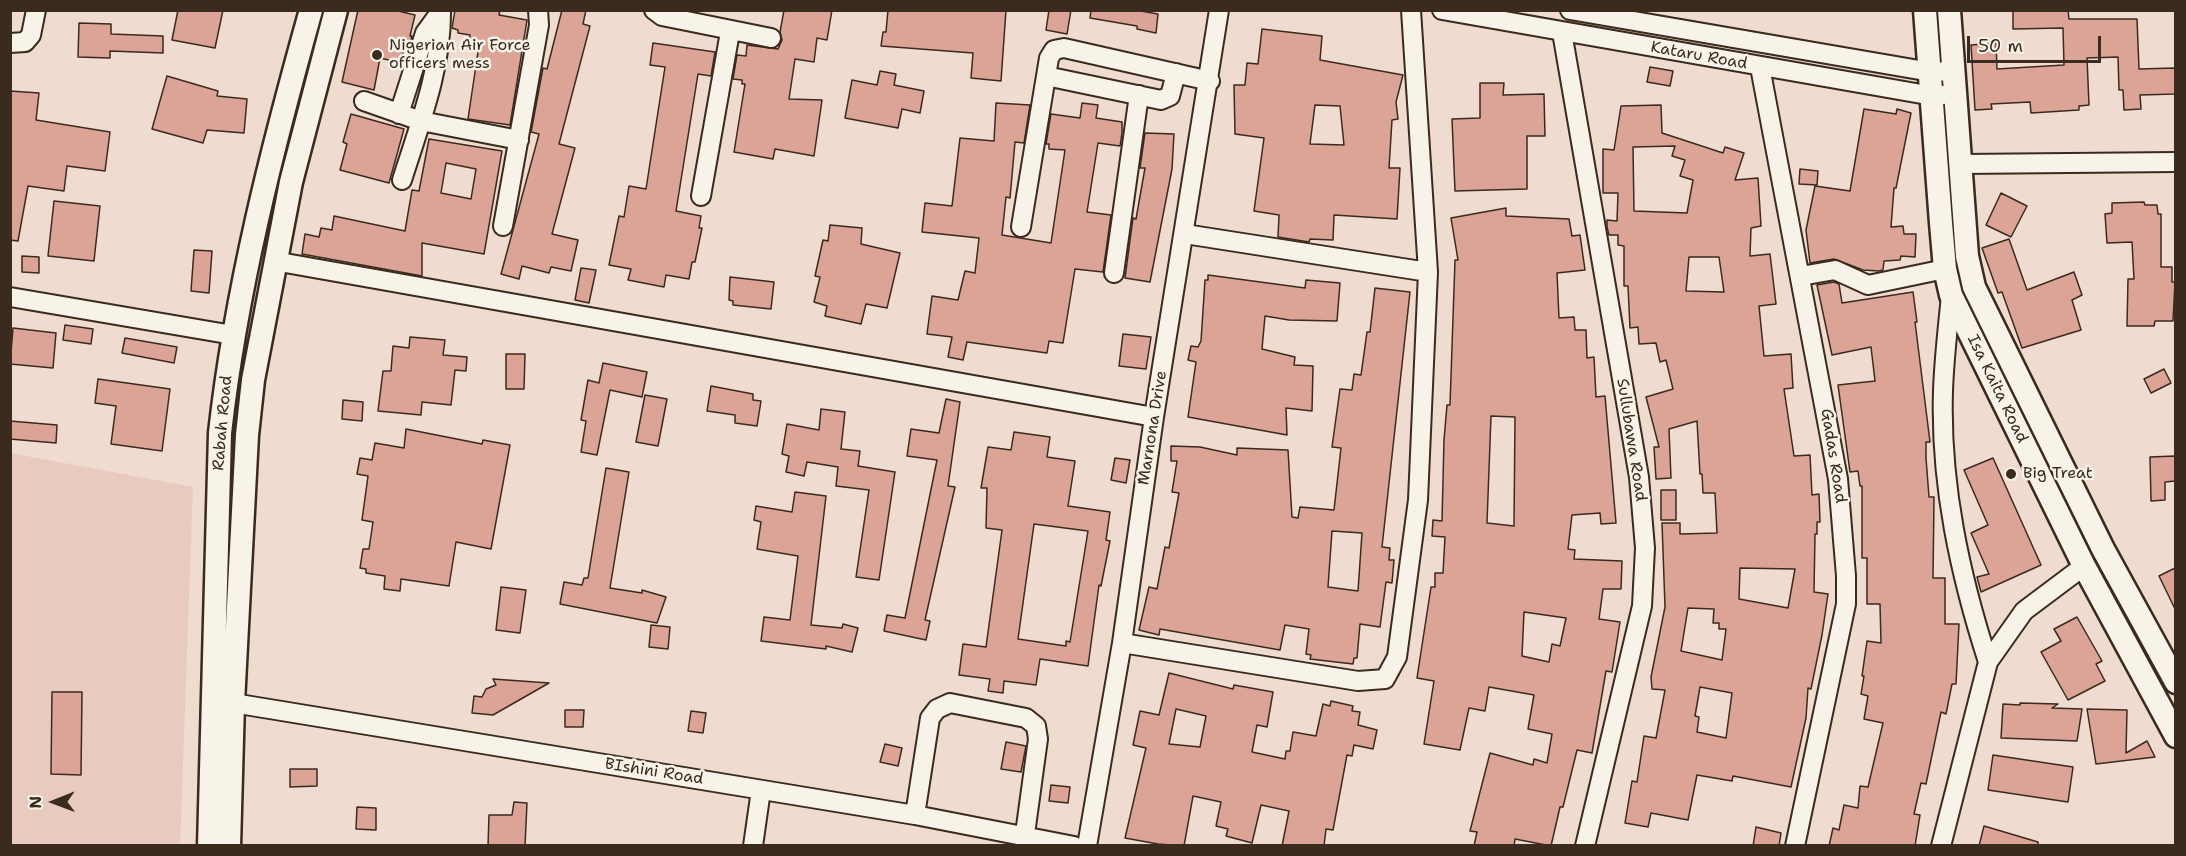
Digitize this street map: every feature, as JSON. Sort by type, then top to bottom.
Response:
[{"type":"main road","name":"Rabah Road","points":[[209,846],[220,433],[233,335],[265,188],[311,10]]},
{"type":"main road","name":"Rabah Road","points":[[229,846],[233,703],[247,435],[253,380],[274,261],[291,182],[336,10]]},
{"type":"main road","name":"Isa Kaita Road","points":[[1925,10],[1945,269],[1951,295],[2084,566],[2167,700],[2175,736]]},
{"type":"main road","name":"Isa Kaita Road","points":[[1949,10],[1967,256],[1974,286],[2103,549],[2175,682]]},
{"type":"street","points":[[10,43],[25,42],[31,35],[36,10]]},
{"type":"street","points":[[503,226],[539,25],[538,10]]},
{"type":"street","points":[[654,10],[662,16],[729,32],[771,38]]},
{"type":"street","name":"Marnona Drive","points":[[1087,846],[1122,643],[1154,417],[1210,81],[1219,10]]},
{"type":"street","points":[[1122,643],[1358,681],[1385,679],[1397,657],[1418,500],[1428,272],[1412,10]]},
{"type":"street","name":"Kataru Road","points":[[1442,10],[1933,96],[1956,94]]},
{"type":"street","name":"Kataru Road","points":[[1570,10],[1647,17],[1931,72],[1954,71]]},
{"type":"street","points":[[399,114],[425,33],[441,11]]},
{"type":"street","points":[[402,180],[421,121],[442,36],[441,11]]},
{"type":"street","points":[[1642,46],[1647,17]]},
{"type":"street","points":[[701,196],[729,32]]},
{"type":"street","name":"Sullubawa Road","points":[[1562,32],[1639,477],[1645,548],[1642,606],[1585,846]]},
{"type":"street","points":[[1021,227],[1049,58],[1054,50],[1064,48],[1210,81]]},
{"type":"street","points":[[1113,90],[1119,60]]},
{"type":"street","name":"Gadas Road","points":[[1760,67],[1838,478],[1846,576],[1845,604],[1795,846]]},
{"type":"street","points":[[1046,76],[1167,99],[1176,73]]},
{"type":"street","points":[[1114,273],[1139,95]]},
{"type":"street","points":[[364,101],[421,121],[519,140]]},
{"type":"street","points":[[1961,164],[2175,162]]},
{"type":"street","points":[[1185,234],[1428,272]]},
{"type":"street","points":[[274,261],[1154,417]]},
{"type":"street","points":[[1801,276],[1835,270],[1868,285],[1945,269]]},
{"type":"street","points":[[1951,295],[1943,392],[1946,474],[1966,595],[1988,662]]},
{"type":"street","points":[[10,297],[233,335]]},
{"type":"street","points":[[1941,846],[1988,662],[2024,611],[2084,566]]},
{"type":"street","name":"BIshini Road","points":[[233,703],[915,815],[1025,834],[1074,846]]},
{"type":"street","points":[[915,815],[930,718],[937,709],[950,703],[1026,718],[1036,726],[1038,739],[1025,834]]},
{"type":"street","points":[[753,846],[761,790]]},
{"type":"shaded area","points":[[10,453],[193,487],[180,845],[11,845]]},
{"type":"building","points":[[178,10],[223,10],[215,48],[172,40]]},
{"type":"building","points":[[358,10],[394,10],[415,15],[410,36],[412,36],[408,49],[404,48],[401,63],[380,58],[374,90],[342,82]]},
{"type":"building","points":[[455,10],[500,10],[499,15],[527,20],[510,125],[468,119],[479,45],[469,43],[470,35],[458,33],[458,30],[452,28]]},
{"type":"building","points":[[562,10],[586,10],[583,24],[590,26],[559,144],[575,148],[552,234],[578,240],[571,271],[551,267],[549,273],[522,266],[519,279],[501,274],[539,134],[531,132],[543,68],[547,69]]},
{"type":"building","points":[[784,10],[832,10],[827,40],[817,38],[814,62],[795,59],[789,99],[822,100],[814,156],[775,149],[773,159],[734,152],[745,84],[742,84],[742,80],[733,79],[737,55],[746,56],[747,45],[778,49],[782,40],[780,32]]},
{"type":"building","points":[[888,10],[1006,10],[1001,81],[971,78],[973,53],[881,46],[883,32],[886,32]]},
{"type":"building","points":[[1049,10],[1071,10],[1067,34],[1046,30]]},
{"type":"building","points":[[1091,10],[1135,10],[1158,14],[1156,33],[1137,29],[1137,26],[1090,18]]},
{"type":"building","points":[[2013,10],[2068,10],[2069,19],[2137,19],[2139,69],[2175,68],[2175,94],[2140,95],[2141,109],[2124,110],[2123,90],[2119,90],[2118,57],[2087,58],[2089,105],[2079,106],[2079,110],[2031,113],[2030,102],[1991,104],[1992,109],[1975,110],[1971,45],[1996,43],[1997,69],[2064,65],[2063,28],[2013,29]]},
{"type":"building","points":[[79,23],[111,24],[111,34],[163,36],[163,53],[110,51],[110,58],[78,57]]},
{"type":"building","points":[[1262,29],[1322,36],[1320,60],[1403,75],[1396,102],[1398,119],[1392,120],[1389,168],[1400,168],[1397,219],[1334,215],[1333,240],[1310,239],[1309,242],[1278,237],[1279,215],[1254,211],[1264,138],[1235,134],[1234,85],[1245,85],[1247,63],[1258,64]],"holes":[[[1315,105],[1340,106],[1344,145],[1310,144]]]},
{"type":"building","points":[[653,43],[715,52],[711,76],[698,74],[676,211],[701,216],[699,228],[702,228],[695,262],[692,262],[689,279],[666,275],[664,287],[628,280],[631,269],[609,265],[619,216],[624,217],[629,186],[646,189],[665,67],[650,65]]},
{"type":"building","points":[[1650,67],[1673,71],[1670,86],[1647,82]]},
{"type":"building","points":[[880,71],[896,74],[894,85],[924,91],[920,113],[902,109],[898,128],[845,118],[852,80],[877,85]]},
{"type":"building","points":[[167,76],[218,91],[217,96],[247,99],[244,133],[207,130],[203,143],[152,129]]},
{"type":"building","points":[[1480,83],[1504,83],[1503,95],[1544,94],[1545,136],[1527,136],[1527,189],[1455,191],[1452,119],[1480,118]]},
{"type":"building","points":[[10,91],[39,93],[36,120],[110,132],[105,171],[67,166],[64,191],[28,186],[18,241],[10,240]]},
{"type":"building","points":[[996,103],[1030,105],[1024,143],[1015,142],[1010,198],[1006,197],[1002,235],[1051,243],[1065,150],[1049,149],[1049,144],[1046,144],[1051,114],[1080,118],[1082,103],[1098,105],[1096,118],[1122,122],[1122,133],[1120,146],[1098,143],[1087,212],[1111,215],[1103,272],[1075,269],[1063,343],[1049,341],[1047,353],[967,342],[963,360],[948,357],[952,337],[927,334],[932,296],[958,300],[965,271],[975,273],[979,238],[922,232],[925,203],[952,206],[960,138],[994,141]]},
{"type":"building","points":[[1661,105],[1662,133],[1723,153],[1725,147],[1744,153],[1735,180],[1758,178],[1761,226],[1751,228],[1750,256],[1770,254],[1776,304],[1759,306],[1764,356],[1791,354],[1793,388],[1784,389],[1794,456],[1810,455],[1812,495],[1819,494],[1820,522],[1817,522],[1817,534],[1815,534],[1814,592],[1828,594],[1811,689],[1808,688],[1806,718],[1791,787],[1733,776],[1732,781],[1697,775],[1688,820],[1651,813],[1648,827],[1625,823],[1632,781],[1637,782],[1644,736],[1656,738],[1665,690],[1652,689],[1651,677],[1665,607],[1662,523],[1680,523],[1680,534],[1717,533],[1715,493],[1703,493],[1697,421],[1669,429],[1671,478],[1656,479],[1654,447],[1659,447],[1646,397],[1673,389],[1666,360],[1660,362],[1656,343],[1639,344],[1638,327],[1630,328],[1628,286],[1624,286],[1624,246],[1618,245],[1618,235],[1609,235],[1607,227],[1607,220],[1617,221],[1618,193],[1603,193],[1603,149],[1614,150],[1621,106]],"holes":[[[1675,146],[1672,156],[1685,160],[1680,176],[1693,180],[1687,213],[1634,211],[1633,147]],[[1689,257],[1719,257],[1724,292],[1686,291]],[[1740,568],[1795,569],[1788,608],[1739,599]],[[1688,608],[1714,609],[1713,623],[1719,623],[1719,629],[1726,629],[1722,660],[1681,651]],[[1700,687],[1732,693],[1726,738],[1697,732],[1699,717],[1695,716]]]},
{"type":"building","points":[[1864,109],[1896,114],[1897,109],[1911,113],[1896,188],[1894,188],[1891,227],[1903,226],[1904,234],[1916,234],[1915,257],[1901,256],[1900,260],[1884,261],[1883,270],[1879,271],[1863,270],[1834,259],[1810,263],[1806,230],[1815,186],[1850,191]]},
{"type":"building","points":[[351,114],[404,129],[389,183],[340,170],[347,144],[343,142]]},
{"type":"building","points":[[1145,133],[1174,134],[1172,169],[1150,282],[1125,278],[1133,218],[1136,219],[1145,168],[1140,168]]},
{"type":"building","points":[[429,139],[502,151],[484,254],[422,243],[422,276],[302,254],[305,234],[319,237],[321,228],[332,230],[334,216],[405,231],[412,190],[419,191]],"holes":[[[446,163],[476,169],[471,199],[441,193]]]},
{"type":"building","points":[[1800,169],[1818,171],[1817,185],[1799,184]]},
{"type":"building","points":[[2001,193],[2027,206],[2011,237],[1986,225]]},
{"type":"building","points":[[54,201],[100,206],[94,261],[48,256]]},
{"type":"building","points":[[2144,202],[2145,205],[2157,205],[2158,214],[2161,214],[2161,267],[2172,267],[2172,282],[2175,282],[2173,321],[2155,321],[2154,326],[2127,326],[2128,279],[2134,279],[2132,242],[2107,243],[2105,214],[2112,213],[2112,203]]},
{"type":"building","points":[[1506,208],[1506,216],[1569,219],[1572,236],[1580,235],[1585,270],[1557,273],[1559,318],[1574,317],[1575,330],[1586,330],[1587,358],[1594,357],[1596,397],[1605,396],[1616,523],[1601,524],[1600,513],[1572,515],[1568,549],[1575,550],[1574,559],[1622,561],[1621,589],[1603,589],[1599,619],[1620,622],[1612,672],[1606,671],[1592,753],[1577,750],[1551,846],[1515,839],[1514,846],[1474,846],[1477,832],[1470,831],[1490,753],[1533,765],[1534,759],[1547,763],[1552,734],[1528,729],[1534,695],[1489,687],[1485,711],[1469,708],[1460,750],[1424,744],[1434,681],[1417,678],[1431,587],[1435,587],[1435,573],[1443,573],[1445,537],[1432,536],[1433,520],[1442,521],[1444,440],[1447,405],[1450,405],[1455,260],[1458,260],[1451,218]],"holes":[[[1491,416],[1515,417],[1514,526],[1487,523]],[[1524,612],[1566,618],[1560,646],[1552,644],[1549,662],[1522,656]]]},
{"type":"building","points":[[830,225],[862,228],[861,244],[900,253],[887,308],[866,304],[861,324],[825,316],[827,306],[814,302],[820,277],[815,276],[823,240],[828,241]]},
{"type":"building","points":[[2009,239],[2027,290],[2074,272],[2082,295],[2072,300],[2081,330],[2022,348],[2002,292],[1998,293],[1982,248]]},
{"type":"building","points":[[194,250],[212,251],[209,293],[191,291]]},
{"type":"building","points":[[22,256],[39,257],[39,273],[22,272]]},
{"type":"building","points":[[581,268],[596,270],[589,303],[575,300]]},
{"type":"building","points":[[1208,275],[1305,288],[1306,280],[1340,283],[1337,321],[1289,320],[1265,316],[1262,349],[1295,357],[1294,365],[1313,366],[1312,411],[1286,408],[1287,435],[1188,417],[1196,362],[1188,360],[1191,346],[1198,347],[1201,341],[1205,280],[1208,280]]},
{"type":"building","points":[[730,277],[774,282],[771,309],[733,305],[733,301],[729,300]]},
{"type":"building","points":[[1834,282],[1839,284],[1842,303],[1913,292],[1930,442],[1926,442],[1929,497],[1934,497],[1933,578],[1945,578],[1945,624],[1959,624],[1956,684],[1952,684],[1946,714],[1941,712],[1926,784],[1921,783],[1914,814],[1920,815],[1915,846],[1829,846],[1833,828],[1839,830],[1844,805],[1858,808],[1860,786],[1868,787],[1883,723],[1864,719],[1868,696],[1861,694],[1864,676],[1862,676],[1867,641],[1881,643],[1880,604],[1867,604],[1867,558],[1862,558],[1862,486],[1860,486],[1858,471],[1850,472],[1838,385],[1875,381],[1871,347],[1832,355],[1817,285]]},
{"type":"building","points":[[1375,288],[1410,292],[1382,547],[1390,548],[1389,560],[1394,560],[1392,583],[1386,582],[1380,627],[1360,624],[1357,658],[1354,658],[1353,664],[1310,659],[1311,655],[1306,654],[1309,629],[1285,625],[1280,650],[1160,629],[1159,635],[1139,630],[1149,587],[1157,589],[1165,547],[1169,548],[1179,493],[1172,492],[1177,461],[1171,461],[1171,446],[1200,447],[1237,455],[1237,448],[1288,450],[1292,517],[1298,518],[1300,507],[1334,510],[1341,448],[1332,447],[1340,389],[1352,390],[1354,374],[1361,375],[1367,332],[1370,332]],"holes":[[[1332,531],[1362,533],[1358,591],[1328,587]]]},
{"type":"building","points":[[65,325],[93,329],[91,344],[63,340]]},
{"type":"building","points":[[13,328],[56,333],[53,368],[10,364]]},
{"type":"building","points":[[1123,334],[1151,337],[1146,369],[1119,366]]},
{"type":"building","points":[[410,337],[445,340],[443,355],[467,357],[466,371],[455,370],[451,405],[422,402],[421,415],[378,411],[383,371],[391,371],[393,346],[409,348]]},
{"type":"building","points":[[125,338],[177,347],[174,363],[122,353]]},
{"type":"building","points":[[506,354],[525,354],[524,389],[506,389]]},
{"type":"building","points":[[603,363],[647,372],[642,397],[610,390],[597,455],[581,452],[586,421],[581,420],[588,380],[599,383]]},
{"type":"building","points":[[2164,369],[2171,383],[2151,393],[2144,379]]},
{"type":"building","points":[[98,379],[170,389],[162,451],[111,444],[116,406],[95,403]]},
{"type":"building","points":[[711,386],[753,394],[753,400],[761,401],[757,426],[735,423],[735,415],[707,411]]},
{"type":"building","points":[[645,395],[667,399],[658,446],[636,442]]},
{"type":"building","points":[[946,399],[960,402],[948,486],[955,487],[925,620],[930,621],[926,640],[884,631],[887,615],[905,618],[937,460],[907,456],[911,429],[939,433]]},
{"type":"building","points":[[343,400],[363,402],[362,421],[342,419]]},
{"type":"building","points":[[821,409],[845,412],[841,449],[860,451],[858,466],[895,472],[879,580],[856,577],[869,490],[836,486],[838,467],[807,462],[804,476],[786,472],[789,456],[782,454],[787,424],[819,430]]},
{"type":"building","points":[[10,421],[57,425],[56,443],[10,439]]},
{"type":"building","points":[[406,429],[482,444],[483,440],[510,445],[491,549],[456,542],[449,586],[401,579],[400,591],[384,589],[385,576],[366,573],[366,569],[360,568],[363,549],[369,549],[373,522],[362,520],[368,476],[357,474],[360,458],[372,460],[375,443],[404,448]]},
{"type":"building","points":[[1014,432],[1050,437],[1047,457],[1075,461],[1068,506],[1110,512],[1106,540],[1110,541],[1101,586],[1099,585],[1088,666],[1040,659],[1036,685],[1004,681],[1003,693],[988,691],[990,679],[959,675],[963,644],[986,647],[1002,530],[986,528],[987,488],[981,488],[988,447],[1011,450]],"holes":[[[1034,524],[1088,531],[1070,642],[1066,641],[1066,646],[1018,639]]]},
{"type":"building","points":[[2175,456],[2175,481],[2165,482],[2165,500],[2151,501],[2150,457]]},
{"type":"building","points":[[1115,458],[1130,460],[1126,483],[1111,480]]},
{"type":"building","points":[[1993,458],[2041,565],[1981,592],[1977,577],[1989,574],[1971,533],[1988,525],[1964,470]]},
{"type":"building","points":[[606,468],[629,472],[610,588],[642,593],[642,590],[666,597],[657,623],[560,604],[564,582],[582,585],[584,578],[588,578]]},
{"type":"building","points":[[1661,490],[1676,490],[1676,520],[1661,520]]},
{"type":"building","points":[[795,492],[826,496],[811,625],[842,628],[843,624],[858,628],[852,652],[826,646],[826,649],[761,641],[764,617],[790,620],[798,556],[757,549],[761,522],[754,520],[756,506],[792,512]]},
{"type":"building","points":[[2175,568],[2175,609],[2159,576]]},
{"type":"building","points":[[501,587],[526,590],[520,633],[496,630]]},
{"type":"building","points":[[2077,617],[2102,661],[2096,664],[2105,681],[2068,700],[2041,652],[2061,641],[2054,629]]},
{"type":"building","points":[[651,625],[670,627],[668,649],[649,647]]},
{"type":"building","points":[[1169,673],[1233,689],[1234,685],[1273,692],[1267,727],[1257,725],[1252,752],[1285,759],[1286,751],[1290,751],[1293,732],[1316,736],[1323,704],[1330,706],[1331,701],[1353,706],[1352,711],[1360,712],[1358,725],[1377,730],[1373,749],[1354,745],[1352,756],[1347,755],[1333,830],[1326,829],[1324,846],[1282,846],[1289,811],[1261,805],[1252,843],[1226,836],[1228,829],[1216,826],[1221,802],[1193,796],[1184,846],[1125,838],[1146,748],[1133,745],[1140,711],[1159,715]],"holes":[[[1176,709],[1206,716],[1200,747],[1169,744]]]},
{"type":"building","points":[[493,679],[549,683],[493,715],[472,713],[474,696],[482,697],[486,689],[496,685]]},
{"type":"building","points":[[52,692],[82,692],[81,775],[51,774]]},
{"type":"building","points":[[2020,703],[2058,704],[2052,708],[2082,709],[2077,741],[2001,738],[2003,704],[2020,705]]},
{"type":"building","points":[[2087,709],[2127,710],[2126,753],[2147,741],[2155,757],[2096,764]]},
{"type":"building","points":[[565,710],[584,710],[583,727],[565,727]]},
{"type":"building","points":[[691,711],[706,713],[703,733],[688,731]]},
{"type":"building","points":[[1006,742],[1026,746],[1021,772],[1001,769]]},
{"type":"building","points":[[885,744],[902,748],[898,766],[880,762]]},
{"type":"building","points":[[1993,755],[2073,767],[2068,802],[1988,790]]},
{"type":"building","points":[[290,769],[317,769],[317,786],[290,787]]},
{"type":"building","points":[[1051,785],[1070,787],[1068,803],[1049,801]]},
{"type":"building","points":[[514,802],[527,803],[525,846],[488,846],[489,815],[512,815]]},
{"type":"building","points":[[357,807],[376,808],[376,830],[356,829]]},
{"type":"building","points":[[1984,826],[2038,842],[2038,846],[1979,846]]},
{"type":"building","points":[[1756,827],[1781,833],[1779,846],[1753,846]]},
{"type":"place","name":"Nigerian Air Force officers mess","points":[[377,55]]},
{"type":"place","name":"Big Treat","points":[[2011,474]]}]
